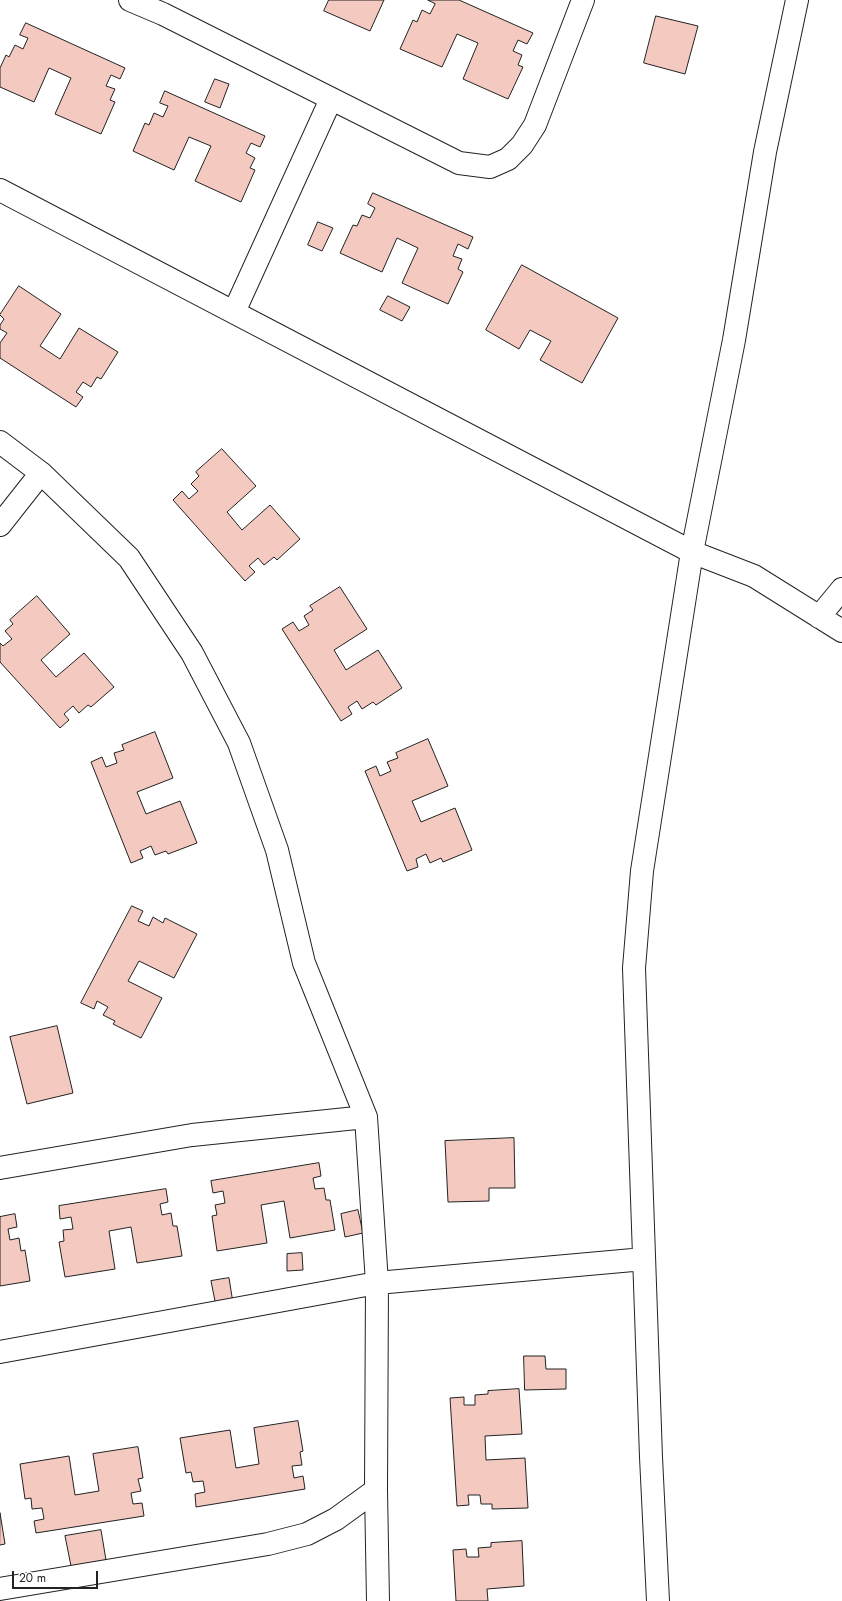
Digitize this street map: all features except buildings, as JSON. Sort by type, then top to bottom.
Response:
[{"type":"street","points":[[130,0],[166,7],[331,99],[459,163],[490,167],[508,159],[522,145],[535,125],[583,0]]},
{"type":"street","points":[[658,1601],[634,968],[642,871],[692,552],[734,340],[765,152],[797,0]]},
{"type":"street","points":[[234,312],[331,99]]},
{"type":"street","points":[[0,190],[692,552],[754,576],[842,631]]},
{"type":"street","points":[[0,442],[41,473],[129,558],[192,653],[239,743],[277,850],[304,963],[366,1117],[377,1283],[376,1490],[378,1601]]},
{"type":"street","points":[[0,525],[41,473]]},
{"type":"street","points":[[819,617],[842,589]]},
{"type":"street","points":[[0,1168],[192,1135],[366,1117]]},
{"type":"street","points":[[0,1352],[377,1283],[644,1259]]},
{"type":"street","points":[[0,1589],[274,1542],[307,1534],[336,1519],[376,1490]]}]
